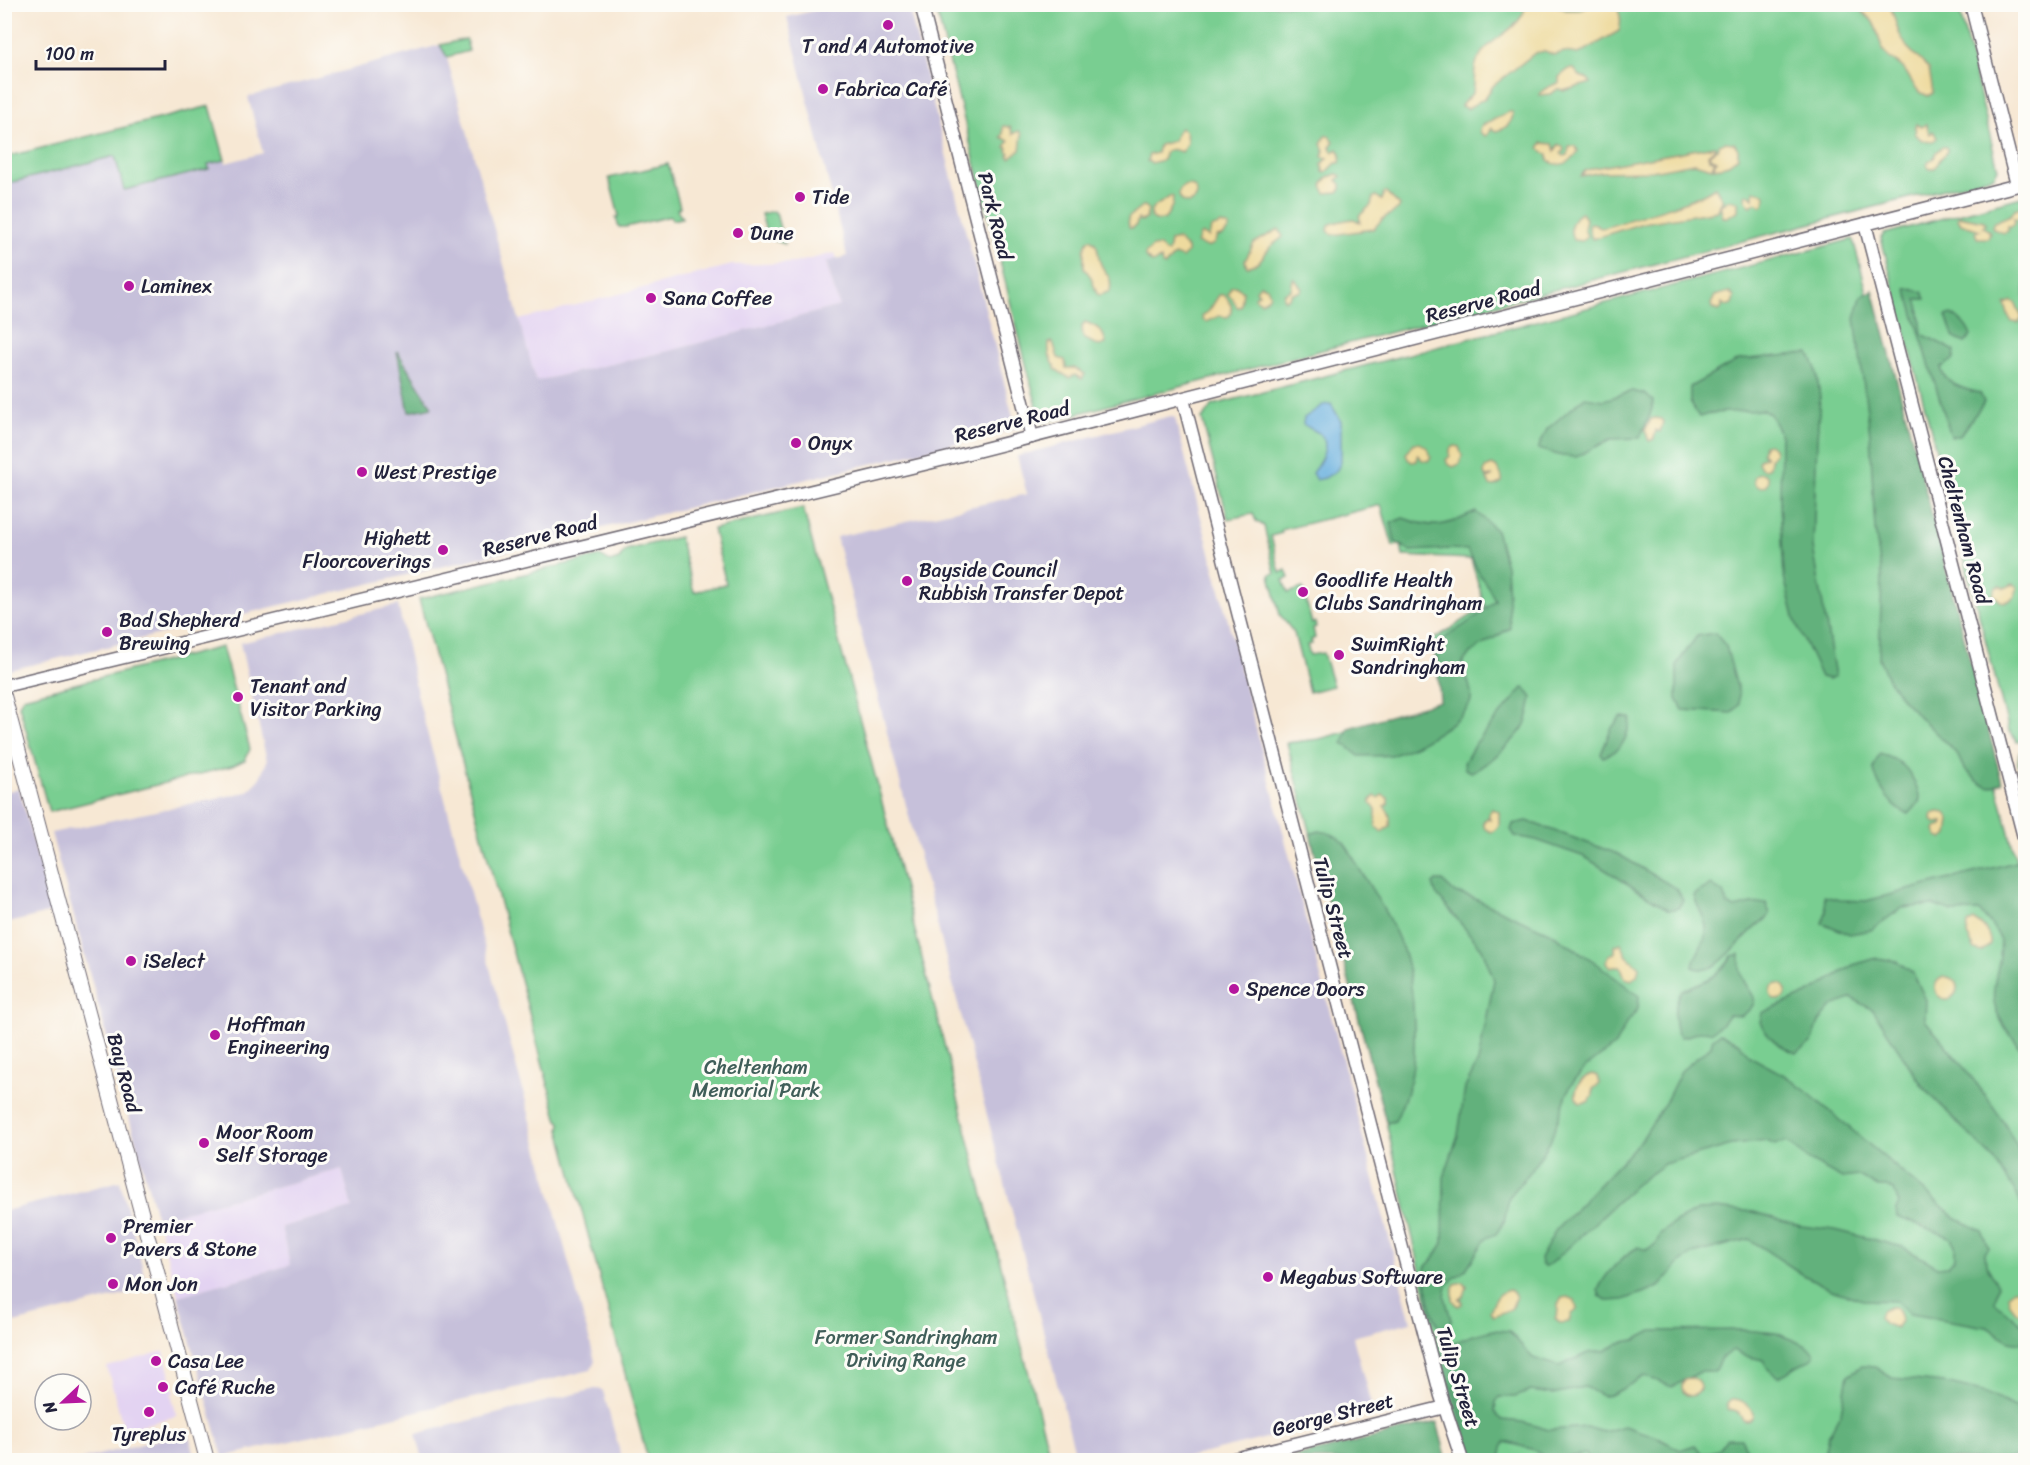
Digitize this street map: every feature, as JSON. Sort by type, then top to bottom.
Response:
[{"type":"main road","name":"Bay Road","points":[[4,696],[207,1461]]},
{"type":"street","name":"Park Road","points":[[921,4],[1032,437]]},
{"type":"street","points":[[1971,4],[2021,184]]},
{"type":"street","name":"Reserve Road","points":[[4,686],[1032,437],[2021,184]]},
{"type":"street","name":"Cheltenham Road","points":[[1865,224],[2025,845]]},
{"type":"street","name":"Tulip Street","points":[[1183,399],[1378,1158],[1445,1407],[1462,1461]]},
{"type":"street","name":"George Street","points":[[1230,1461],[1445,1407]]},
{"type":"shaded area","points":[[837,5],[908,5],[1016,429],[10,670],[4,649],[4,157],[210,106],[226,163],[263,153],[248,97],[440,45],[445,51],[536,381],[673,350],[839,306],[826,262],[847,256],[787,17]]},
{"type":"shaded area","points":[[835,253],[837,259],[826,263],[839,306],[673,350],[536,381],[519,320],[732,265],[794,263]]},
{"type":"shaded area","points":[[1171,416],[1175,418],[1411,1322],[1353,1337],[1373,1412],[1177,1460],[1077,1460],[836,537],[1027,494],[1017,456]]},
{"type":"shaded area","points":[[398,605],[419,702],[595,1361],[591,1370],[223,1457],[178,1296],[290,1265],[281,1227],[352,1208],[342,1169],[157,1219],[51,833],[247,792],[259,780],[267,761],[240,643]]},
{"type":"shaded area","points":[[19,788],[52,912],[5,924],[5,792]]},
{"type":"shaded area","points":[[342,1169],[352,1208],[281,1227],[290,1265],[178,1296],[157,1219]]},
{"type":"shaded area","points":[[120,1181],[148,1289],[14,1323],[5,1286],[5,1211]]},
{"type":"shaded area","points":[[164,1351],[177,1416],[124,1430],[107,1367]]},
{"type":"shaded area","points":[[599,1388],[603,1391],[622,1460],[423,1460],[416,1434]]},
{"type":"shaded area","points":[[189,1432],[196,1460],[79,1460]]},
{"type":"green space","points":[[935,5],[1958,5],[1998,169],[1994,176],[1041,423]]},
{"type":"green space","points":[[466,39],[469,51],[447,57],[440,45]]},
{"type":"green space","points":[[210,106],[225,160],[208,164],[209,169],[124,190],[115,156],[5,184],[5,157]]},
{"type":"green space","points":[[668,164],[680,207],[677,209],[682,218],[672,220],[671,216],[619,227],[616,218],[619,216],[609,178]]},
{"type":"green space","points":[[2025,196],[2025,748],[2023,742],[2017,742],[2009,731],[1881,238],[1884,234]]},
{"type":"green space","points":[[773,211],[776,213],[784,244],[768,238],[761,214]]},
{"type":"green space","points":[[1853,239],[2025,893],[2025,1460],[1470,1460],[1451,1404],[1386,1122],[1287,743],[1319,739],[1447,705],[1431,641],[1485,607],[1471,559],[1403,556],[1401,545],[1393,546],[1381,505],[1281,530],[1282,533],[1271,536],[1280,573],[1286,570],[1289,578],[1283,580],[1288,593],[1303,588],[1312,624],[1315,622],[1316,627],[1313,628],[1315,638],[1311,640],[1312,644],[1307,645],[1310,655],[1323,653],[1333,686],[1309,692],[1294,633],[1280,615],[1270,575],[1275,573],[1264,526],[1256,521],[1253,514],[1228,519],[1202,419],[1213,405]]},
{"type":"green space","points":[[1906,288],[1923,292],[1926,299],[1916,299],[1922,334],[1955,351],[1954,359],[1941,368],[1943,374],[1956,385],[1980,393],[1984,402],[1960,436],[1951,436]]},
{"type":"green space","points":[[1873,290],[2002,782],[1991,787],[1981,784],[1964,769],[1957,754],[1904,701],[1888,679],[1879,658],[1882,577],[1875,530],[1870,434],[1855,318],[1861,297]]},
{"type":"green space","points":[[1952,314],[1971,336],[1965,343],[1954,338],[1946,316]]},
{"type":"green space","points":[[397,351],[432,407],[409,412]]},
{"type":"green space","points":[[1809,353],[1816,369],[1820,397],[1813,547],[1835,676],[1829,679],[1821,677],[1795,621],[1784,577],[1780,503],[1781,436],[1770,414],[1763,410],[1712,413],[1699,417],[1690,402],[1690,387],[1738,360]]},
{"type":"green space","points":[[1632,391],[1645,394],[1653,401],[1650,415],[1640,438],[1611,439],[1576,457],[1562,456],[1538,449],[1547,429],[1585,397],[1604,400]]},
{"type":"green space","points":[[803,508],[877,783],[1051,1460],[648,1460],[560,1129],[561,1123],[557,1118],[419,599],[600,556],[610,562],[619,559],[626,550],[679,537],[694,592],[726,584],[713,529]]},
{"type":"green space","points":[[1476,512],[1496,530],[1506,566],[1510,628],[1470,653],[1462,664],[1470,686],[1471,700],[1460,716],[1439,732],[1404,751],[1387,755],[1359,756],[1343,743],[1348,728],[1440,701],[1436,644],[1479,615],[1495,600],[1467,550],[1410,551],[1395,542],[1391,523],[1403,518],[1424,524],[1440,525]]},
{"type":"green space","points":[[1715,633],[1726,646],[1739,694],[1739,705],[1732,713],[1683,710],[1677,699],[1677,664],[1697,636]]},
{"type":"green space","points":[[222,647],[250,749],[245,760],[232,766],[49,812],[19,705],[23,697]]},
{"type":"green space","points":[[1524,687],[1532,698],[1523,728],[1494,758],[1471,772],[1465,769],[1464,763],[1475,744]]},
{"type":"green space","points":[[1620,717],[1631,718],[1626,737],[1616,751],[1603,757],[1601,754],[1611,729]]},
{"type":"green space","points":[[2025,748],[2025,793],[2018,764],[2019,753]]},
{"type":"green space","points":[[1880,754],[1904,766],[1915,782],[1920,800],[1909,814],[1892,803],[1879,784],[1874,769]]},
{"type":"green space","points":[[1527,821],[1618,854],[1677,889],[1683,900],[1678,908],[1669,910],[1585,857],[1536,840],[1515,836],[1511,830],[1513,824]]},
{"type":"green space","points":[[1319,831],[1336,836],[1346,846],[1390,920],[1407,963],[1414,1016],[1412,1069],[1395,1121],[1387,1123],[1310,834]]},
{"type":"green space","points":[[2023,860],[2026,870],[2025,1053],[2006,1029],[1996,1009],[1993,993],[2000,957],[2000,940],[1995,930],[1979,911],[1953,912],[1933,905],[1902,908],[1871,930],[1850,934],[1822,923],[1826,912],[1824,896],[1840,900],[1866,901]]},
{"type":"green space","points":[[1436,881],[1442,881],[1455,893],[1471,897],[1551,933],[1595,962],[1639,996],[1638,1009],[1626,1024],[1615,1045],[1585,1068],[1570,1086],[1550,1142],[1530,1172],[1509,1197],[1504,1222],[1496,1234],[1486,1238],[1465,1271],[1447,1286],[1445,1297],[1451,1320],[1449,1327],[1442,1331],[1432,1309],[1425,1267],[1443,1243],[1444,1177],[1458,1135],[1465,1088],[1478,1062],[1494,980],[1482,949],[1436,894],[1433,884]]},
{"type":"green space","points":[[1711,885],[1723,893],[1727,904],[1735,908],[1766,903],[1770,914],[1722,961],[1703,969],[1693,967],[1706,934],[1705,921],[1694,896]]},
{"type":"green space","points":[[1740,954],[1740,971],[1753,995],[1753,1005],[1741,1016],[1728,1015],[1722,1024],[1711,1032],[1680,1037],[1675,1026],[1675,1014],[1682,990],[1711,978],[1732,956]]},
{"type":"green space","points":[[1877,958],[1897,961],[1913,973],[1926,1000],[1925,1020],[1982,1090],[2008,1129],[2025,1167],[2027,1190],[2025,1213],[2015,1191],[1993,1159],[1923,1087],[1873,1010],[1852,998],[1833,1006],[1819,1022],[1812,1042],[1797,1053],[1775,1042],[1763,1028],[1760,1022],[1762,1013],[1811,992],[1853,965]]},
{"type":"green space","points":[[1720,1033],[1738,1043],[1751,1057],[1784,1075],[1806,1091],[1955,1217],[1982,1231],[1989,1248],[1985,1253],[1986,1264],[1998,1286],[1995,1302],[2025,1327],[2025,1341],[2021,1343],[2009,1341],[1987,1327],[1910,1314],[1896,1301],[1863,1300],[1834,1291],[1802,1274],[1749,1239],[1693,1254],[1680,1263],[1659,1287],[1623,1300],[1608,1301],[1600,1296],[1598,1290],[1601,1284],[1626,1255],[1638,1247],[1646,1250],[1656,1244],[1660,1234],[1674,1223],[1698,1210],[1724,1209],[1754,1212],[1801,1226],[1835,1230],[1903,1247],[1938,1267],[1948,1266],[1955,1258],[1955,1245],[1950,1237],[1897,1217],[1896,1210],[1899,1204],[1894,1190],[1878,1187],[1859,1176],[1842,1178],[1807,1159],[1787,1142],[1775,1145],[1767,1141],[1732,1145],[1664,1164],[1635,1185],[1552,1263],[1544,1267],[1541,1264],[1540,1259],[1556,1230],[1642,1139],[1665,1103],[1681,1071],[1711,1046],[1713,1038]]},
{"type":"green space","points":[[1493,1330],[1509,1331],[1533,1358],[1559,1366],[1588,1353],[1605,1351],[1619,1343],[1635,1340],[1652,1331],[1743,1330],[1776,1333],[1807,1346],[1814,1353],[1814,1357],[1778,1377],[1768,1369],[1763,1360],[1745,1356],[1733,1350],[1721,1358],[1714,1372],[1700,1372],[1672,1387],[1645,1376],[1607,1396],[1585,1387],[1553,1394],[1531,1391],[1515,1397],[1499,1397],[1496,1402],[1495,1411],[1503,1420],[1522,1422],[1549,1430],[1587,1427],[1604,1432],[1624,1426],[1655,1436],[1680,1450],[1695,1445],[1702,1454],[1718,1450],[1727,1438],[1741,1438],[1746,1448],[1757,1460],[1591,1460],[1586,1454],[1554,1459],[1546,1458],[1532,1449],[1505,1442],[1500,1460],[1472,1460],[1458,1406],[1441,1357],[1457,1342]]},
{"type":"green space","points":[[1862,1366],[1875,1367],[1892,1378],[1945,1383],[1986,1393],[2025,1412],[2025,1456],[2004,1460],[1823,1460],[1828,1436],[1841,1412],[1848,1375]]},
{"type":"green space","points":[[1437,1422],[1447,1460],[1282,1460]]},
{"type":"sand","points":[[1526,5],[1556,5],[1566,10],[1580,10],[1591,5],[1615,5],[1620,17],[1619,31],[1579,54],[1564,52],[1554,55],[1545,51],[1535,53],[1493,86],[1485,98],[1467,109],[1461,106],[1473,92],[1475,67],[1483,51],[1518,22]]},
{"type":"sand","points":[[1858,5],[1890,5],[1899,33],[1907,47],[1929,69],[1933,93],[1928,96],[1919,91],[1903,68],[1887,55],[1881,46],[1873,22]]},
{"type":"sand","points":[[1569,69],[1574,69],[1591,83],[1540,95],[1547,88],[1559,83],[1559,77]]},
{"type":"sand","points":[[1509,112],[1513,114],[1512,118],[1504,128],[1495,131],[1492,128],[1485,136],[1480,132],[1481,126]]},
{"type":"sand","points":[[1916,124],[1922,127],[1926,124],[1930,134],[1933,131],[1937,138],[1933,141],[1922,140],[1915,134]]},
{"type":"sand","points":[[1003,126],[1010,127],[1013,134],[1019,131],[1022,134],[1020,150],[1010,158],[1008,148],[1005,147],[1009,141],[1001,137]]},
{"type":"sand","points":[[1181,128],[1186,132],[1187,143],[1182,152],[1168,150],[1163,160],[1151,163],[1147,161],[1149,155],[1157,153],[1159,145],[1174,141]]},
{"type":"sand","points":[[1325,136],[1329,136],[1334,141],[1330,147],[1333,152],[1338,149],[1341,154],[1340,163],[1336,163],[1326,173],[1323,172],[1322,164],[1328,158],[1322,157],[1324,150],[1321,144]]},
{"type":"sand","points":[[1542,143],[1553,144],[1555,151],[1558,145],[1563,147],[1561,154],[1563,156],[1568,155],[1569,146],[1575,146],[1578,151],[1569,161],[1556,164],[1548,160],[1548,154],[1539,148]]},
{"type":"sand","points":[[1734,143],[1738,149],[1738,157],[1726,166],[1714,168],[1717,160],[1709,157],[1710,153],[1717,149],[1719,144]]},
{"type":"sand","points":[[1715,146],[1708,154],[1709,159],[1715,160],[1712,168],[1694,163],[1652,171],[1601,172],[1581,176],[1585,171],[1594,168]]},
{"type":"sand","points":[[1942,147],[1946,147],[1948,151],[1936,167],[1929,169],[1928,162]]},
{"type":"sand","points":[[1337,174],[1341,176],[1337,180],[1341,184],[1341,189],[1338,192],[1326,193],[1322,186],[1323,183]]},
{"type":"sand","points":[[1184,185],[1192,185],[1197,190],[1195,201],[1184,203],[1179,198],[1179,190]]},
{"type":"sand","points":[[1715,187],[1723,200],[1718,211],[1643,223],[1592,239],[1590,223],[1601,228],[1611,226],[1688,201]]},
{"type":"sand","points":[[1754,191],[1763,193],[1765,196],[1764,204],[1761,206],[1756,202],[1751,206],[1746,201],[1745,195],[1748,194],[1754,198]]},
{"type":"sand","points":[[1386,192],[1400,206],[1373,229],[1333,235],[1328,231],[1329,225],[1338,222],[1354,219],[1361,223],[1359,216],[1371,205],[1373,198],[1376,196],[1382,200]]},
{"type":"sand","points":[[1171,196],[1173,197],[1172,206],[1165,219],[1158,221],[1151,218],[1151,211],[1154,207]]},
{"type":"sand","points":[[1729,200],[1738,202],[1738,211],[1723,217],[1720,205]]},
{"type":"sand","points":[[1143,206],[1148,209],[1146,219],[1141,221],[1138,219],[1133,228],[1129,228],[1128,218]]},
{"type":"sand","points":[[2020,207],[2025,210],[2025,216],[2019,219],[2014,218],[2015,222],[2011,227],[2008,226],[2008,231],[2004,233],[1993,229],[1994,222],[2011,215],[2015,209]]},
{"type":"sand","points":[[1579,213],[1582,213],[1586,219],[1584,229],[1587,236],[1582,241],[1573,240],[1571,232],[1572,223]]},
{"type":"sand","points":[[1959,216],[1984,221],[1986,224],[1983,226],[1990,232],[1988,238],[1977,238],[1975,232],[1980,230],[1961,224]]},
{"type":"sand","points":[[1221,224],[1229,229],[1224,235],[1217,237],[1214,244],[1207,247],[1197,243],[1200,235],[1209,237],[1211,228]]},
{"type":"sand","points":[[1279,229],[1283,237],[1271,246],[1258,263],[1247,267],[1245,261],[1254,243]]},
{"type":"sand","points":[[1090,239],[1097,247],[1100,262],[1110,281],[1110,291],[1101,295],[1097,294],[1091,277],[1084,268],[1085,248]]},
{"type":"sand","points":[[1177,239],[1187,248],[1187,253],[1182,258],[1174,255],[1165,266],[1162,265],[1161,259],[1152,263],[1145,257],[1145,254],[1153,247],[1160,246],[1168,252],[1170,241]]},
{"type":"sand","points":[[1293,279],[1302,289],[1292,293],[1285,300],[1284,293],[1291,290]]},
{"type":"sand","points":[[1260,285],[1267,287],[1270,294],[1261,302],[1255,298],[1259,294],[1256,290]]},
{"type":"sand","points":[[1235,286],[1243,291],[1241,307],[1237,307],[1228,294],[1231,287]]},
{"type":"sand","points":[[1729,292],[1734,297],[1732,304],[1726,306],[1722,303],[1722,308],[1718,311],[1712,308],[1711,304],[1715,296]]},
{"type":"sand","points":[[1219,295],[1224,295],[1228,300],[1231,306],[1230,314],[1228,317],[1219,316],[1206,322],[1202,316],[1209,311]]},
{"type":"sand","points":[[2012,301],[2016,304],[2022,318],[2019,323],[2012,322],[2008,315],[2005,304]]},
{"type":"sand","points":[[1085,322],[1099,330],[1106,344],[1099,346],[1083,338],[1082,326]]},
{"type":"sand","points":[[1053,342],[1058,358],[1065,360],[1066,368],[1074,368],[1085,374],[1082,379],[1075,375],[1069,378],[1055,369],[1049,349],[1049,343]]},
{"type":"sand","points":[[1655,418],[1663,422],[1660,432],[1656,430],[1654,439],[1649,441],[1645,430],[1651,419]]},
{"type":"sand","points":[[1414,443],[1427,448],[1431,457],[1428,461],[1422,460],[1418,454],[1417,461],[1412,462],[1408,459],[1406,454]]},
{"type":"sand","points":[[1768,444],[1774,448],[1775,453],[1770,459],[1769,467],[1765,469],[1761,468],[1758,462],[1761,458],[1766,457],[1762,453],[1764,445]]},
{"type":"sand","points":[[1455,446],[1459,447],[1462,456],[1460,464],[1453,467],[1446,460],[1450,456],[1450,449]]},
{"type":"sand","points":[[1492,465],[1498,470],[1502,480],[1495,486],[1490,485],[1487,479],[1493,476],[1486,477],[1484,474],[1485,468]]},
{"type":"sand","points":[[1758,473],[1764,473],[1768,480],[1764,487],[1758,487],[1754,483],[1754,477]]},
{"type":"sand","points":[[2013,584],[2017,587],[2017,591],[2010,601],[2000,601],[1993,594],[1996,587],[2005,588]]},
{"type":"sand","points":[[1382,795],[1388,798],[1388,804],[1384,806],[1389,813],[1390,827],[1382,832],[1376,827],[1376,809],[1371,804],[1371,800],[1375,796],[1378,798]]},
{"type":"sand","points":[[1492,809],[1499,812],[1499,826],[1491,832],[1485,829],[1483,823],[1487,818],[1490,819],[1488,814]]},
{"type":"sand","points":[[1946,813],[1950,819],[1948,835],[1943,839],[1938,837],[1935,831],[1936,827],[1942,825],[1943,822],[1935,823],[1932,820],[1933,814]]},
{"type":"sand","points":[[1974,920],[1983,927],[1989,937],[1990,945],[1981,952],[1975,950],[1967,935],[1968,924]]},
{"type":"sand","points":[[1621,943],[1627,956],[1639,967],[1637,976],[1632,980],[1625,978],[1621,967],[1610,967],[1606,962],[1609,955],[1615,953],[1615,946]]},
{"type":"sand","points":[[1946,977],[1954,980],[1957,988],[1954,996],[1946,999],[1938,996],[1935,988],[1938,980]]},
{"type":"sand","points":[[1778,984],[1784,986],[1786,992],[1784,998],[1778,1000],[1772,998],[1770,992],[1772,986]]},
{"type":"sand","points":[[1592,1074],[1598,1076],[1600,1084],[1593,1089],[1593,1095],[1588,1102],[1580,1103],[1576,1098],[1578,1086],[1582,1080]]},
{"type":"sand","points":[[1463,1282],[1467,1287],[1464,1296],[1459,1299],[1462,1300],[1462,1304],[1458,1306],[1453,1300],[1453,1289],[1455,1284]]},
{"type":"sand","points":[[1510,1290],[1516,1298],[1511,1309],[1493,1316],[1490,1311],[1495,1301],[1502,1292]]},
{"type":"sand","points":[[2013,1290],[2022,1294],[2025,1316],[2016,1311],[2010,1302],[2008,1295]]},
{"type":"sand","points":[[1568,1297],[1575,1300],[1577,1310],[1571,1314],[1569,1322],[1560,1323],[1555,1318],[1558,1304],[1562,1298]]},
{"type":"sand","points":[[1895,1307],[1899,1313],[1901,1321],[1896,1328],[1885,1324],[1879,1318],[1881,1311]]},
{"type":"sand","points":[[1691,1378],[1697,1381],[1700,1387],[1697,1393],[1691,1396],[1685,1393],[1682,1387],[1685,1381]]},
{"type":"sand","points":[[1731,1399],[1742,1401],[1747,1405],[1753,1414],[1751,1419],[1743,1420],[1738,1412],[1728,1410],[1727,1403]]},
{"type":"water","points":[[1331,404],[1341,421],[1341,462],[1337,470],[1325,478],[1316,480],[1312,473],[1323,454],[1325,443],[1320,434],[1303,424],[1304,418],[1323,405]]},
{"type":"place","name":"T and A Automotive","points":[[888,25]]},
{"type":"place","name":"Fabrica Café","points":[[823,89]]},
{"type":"place","name":"Tide","points":[[800,197]]},
{"type":"place","name":"Dune","points":[[738,233]]},
{"type":"place","name":"Laminex","points":[[129,286]]},
{"type":"place","name":"Sana Coffee","points":[[651,298]]},
{"type":"place","name":"Onyx","points":[[796,443]]},
{"type":"place","name":"West Prestige","points":[[362,472]]},
{"type":"place","name":"Highett Floorcoverings","points":[[443,550]]},
{"type":"place","name":"Bayside Council Rubbish Transfer Depot","points":[[907,581]]},
{"type":"place","name":"Goodlife Health Clubs Sandringham","points":[[1303,592]]},
{"type":"place","name":"Bad Shepherd Brewing","points":[[107,632]]},
{"type":"place","name":"SwimRight Sandringham","points":[[1339,655]]},
{"type":"place","name":"Tenant and Visitor Parking","points":[[238,697]]},
{"type":"place","name":"iSelect","points":[[131,961]]},
{"type":"place","name":"Spence Doors","points":[[1234,989]]},
{"type":"place","name":"Hoffman Engineering","points":[[215,1035]]},
{"type":"place","name":"Moor Room Self Storage","points":[[204,1143]]},
{"type":"place","name":"Premier Pavers & Stone","points":[[111,1238]]},
{"type":"place","name":"Megabus Software","points":[[1268,1277]]},
{"type":"place","name":"Mon Jon","points":[[113,1284]]},
{"type":"place","name":"Casa Lee","points":[[156,1361]]},
{"type":"place","name":"Café Ruche","points":[[163,1387]]},
{"type":"place","name":"Tyreplus","points":[[149,1412]]},
{"type":"park label","name":"Cheltenham Memorial Park","points":[[756,1078]]},
{"type":"park label","name":"Former Sandringham Driving Range","points":[[906,1348]]}]
